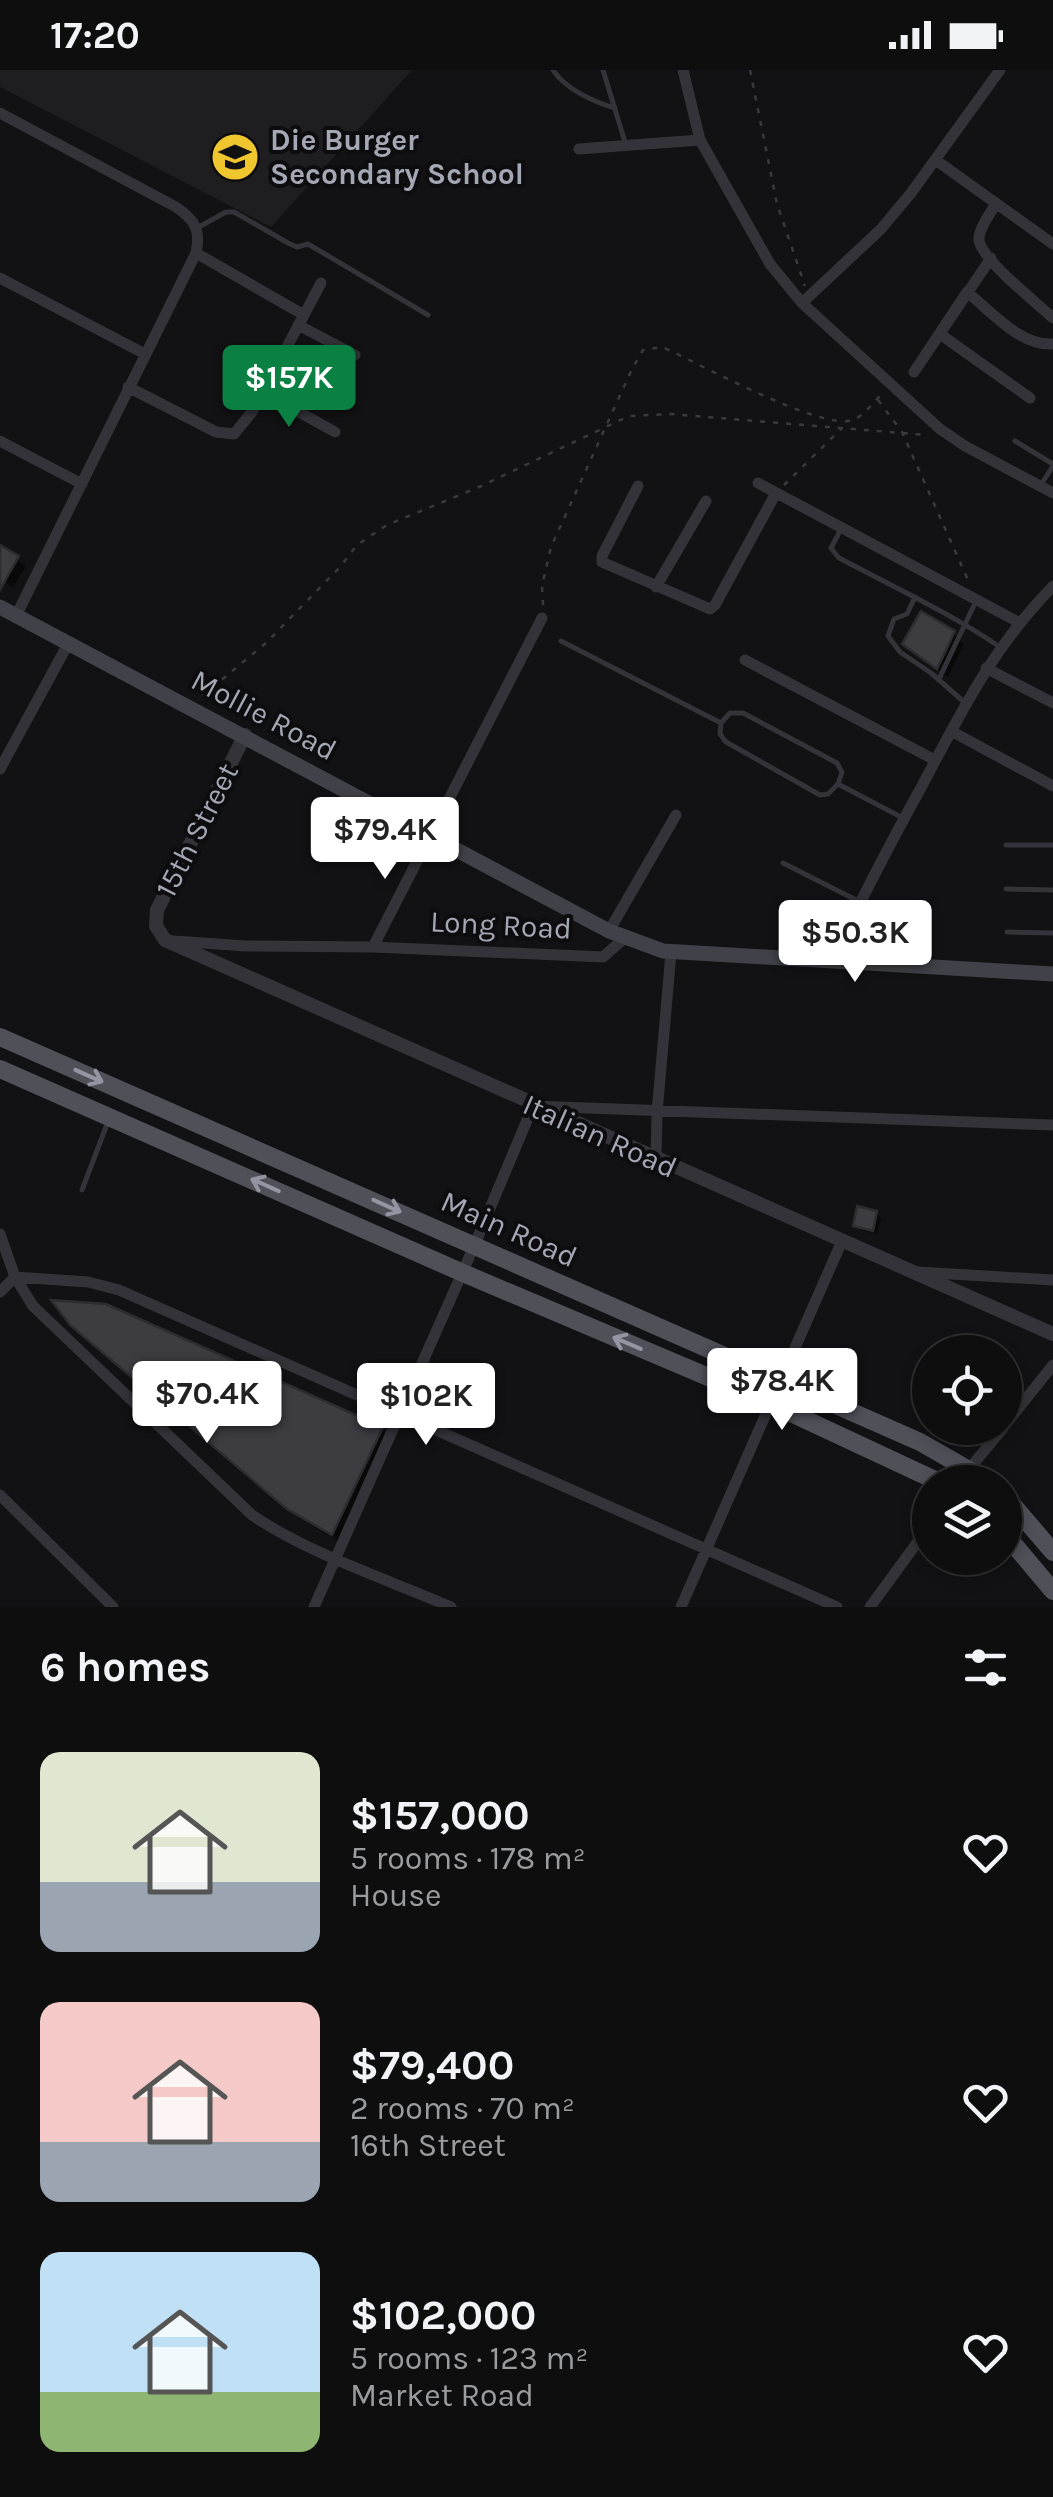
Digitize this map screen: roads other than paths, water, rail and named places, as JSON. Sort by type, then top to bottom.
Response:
[{"type":"main road","name":"Mollie Road","points":[[0,607],[609,930],[667,952]]},
{"type":"main road","points":[[667,952],[1053,974]]},
{"type":"main road","name":"Main Road","points":[[0,1037],[476,1244],[965,1465]]},
{"type":"main road","name":"Main Road","points":[[0,1069],[462,1273],[772,1404],[912,1469]]},
{"type":"main road","points":[[1022,1516],[1053,1552]]},
{"type":"main road","points":[[1022,1554],[1053,1591]]},
{"type":"street","points":[[683,70],[700,140],[770,264],[890,386],[954,438],[1053,494]]},
{"type":"street","points":[[806,299],[881,229],[1000,70]]},
{"type":"street","points":[[0,113],[176,207],[194,220],[200,237],[196,254],[16,616]]},
{"type":"street","points":[[579,149],[700,140]]},
{"type":"street","points":[[936,160],[1053,244]]},
{"type":"street","points":[[996,203],[978,236],[983,250],[1053,318]]},
{"type":"street","points":[[196,254],[355,355]]},
{"type":"street","points":[[968,292],[940,334],[914,372],[968,292],[991,258]]},
{"type":"street","points":[[0,278],[144,354]]},
{"type":"street","points":[[128,387],[224,436],[234,434],[242,428],[263,392],[321,283]]},
{"type":"street","points":[[968,292],[1017,333],[1033,342],[1053,344]]},
{"type":"street","points":[[940,334],[1030,398]]},
{"type":"street","points":[[263,392],[335,432]]},
{"type":"street","points":[[0,440],[82,484]]},
{"type":"street","points":[[758,484],[1018,622]]},
{"type":"street","points":[[638,486],[602,560],[615,570],[706,608],[713,608],[776,493]]},
{"type":"street","points":[[656,587],[706,501]]},
{"type":"street","points":[[832,962],[904,818],[986,668],[1018,622],[1053,586]]},
{"type":"street","points":[[373,947],[542,618]]},
{"type":"street","points":[[0,769],[68,644]]},
{"type":"street","points":[[745,660],[935,760]]},
{"type":"street","points":[[986,668],[1053,703]]},
{"type":"street","points":[[951,731],[1053,786]]},
{"type":"street","name":"15th Street","points":[[156,926],[158,910],[245,736]]},
{"type":"street","points":[[609,930],[676,815]]},
{"type":"street","name":"Italian Road","points":[[156,926],[166,940],[225,969],[1053,1334]]},
{"type":"street","name":"Long Road","points":[[166,940],[604,957],[626,937]]},
{"type":"street","points":[[225,969],[246,946]]},
{"type":"street","points":[[656,1160],[667,952]]},
{"type":"street","points":[[314,1607],[476,1244],[533,1106],[1053,1125]]},
{"type":"street","points":[[0,1234],[22,1292],[47,1321],[252,1515],[274,1530],[451,1607]]},
{"type":"street","points":[[681,1607],[842,1241]]},
{"type":"street","points":[[914,1272],[1053,1280]]},
{"type":"street","points":[[0,1292],[16,1277],[88,1282],[119,1290],[837,1607]]},
{"type":"street","points":[[1022,1404],[1053,1365]]},
{"type":"street","points":[[972,1465],[989,1445]]},
{"type":"street","points":[[0,1495],[6,1510],[113,1607]]},
{"type":"street","points":[[870,1607],[912,1550]]},
{"type":"lane","points":[[553,70],[558,78],[596,103],[615,108]]},
{"type":"lane","points":[[604,70],[626,145]]},
{"type":"lane","points":[[198,228],[226,212],[234,212],[297,247],[308,244],[428,314]]},
{"type":"lane","points":[[1014,441],[1053,465],[1040,486]]},
{"type":"lane","points":[[842,528],[831,548],[833,553],[927,601],[1000,646]]},
{"type":"lane","points":[[915,597],[907,614],[894,619],[888,636],[900,652],[966,704]]},
{"type":"lane","points":[[938,679],[976,600]]},
{"type":"lane","points":[[561,641],[722,723]]},
{"type":"lane","points":[[743,712],[836,763],[842,772],[838,784],[828,794],[820,795],[726,742],[720,734],[722,723],[730,713],[743,712]]},
{"type":"lane","points":[[838,784],[904,818]]},
{"type":"lane","points":[[1006,845],[1053,845]]},
{"type":"lane","points":[[784,863],[860,902]]},
{"type":"lane","points":[[1006,889],[1053,890]]},
{"type":"lane","points":[[1007,932],[1053,933]]},
{"type":"lane","points":[[82,1190],[110,1116]]},
{"type":"place","name":"Die Burger Secondary School","points":[[235,157]]}]
